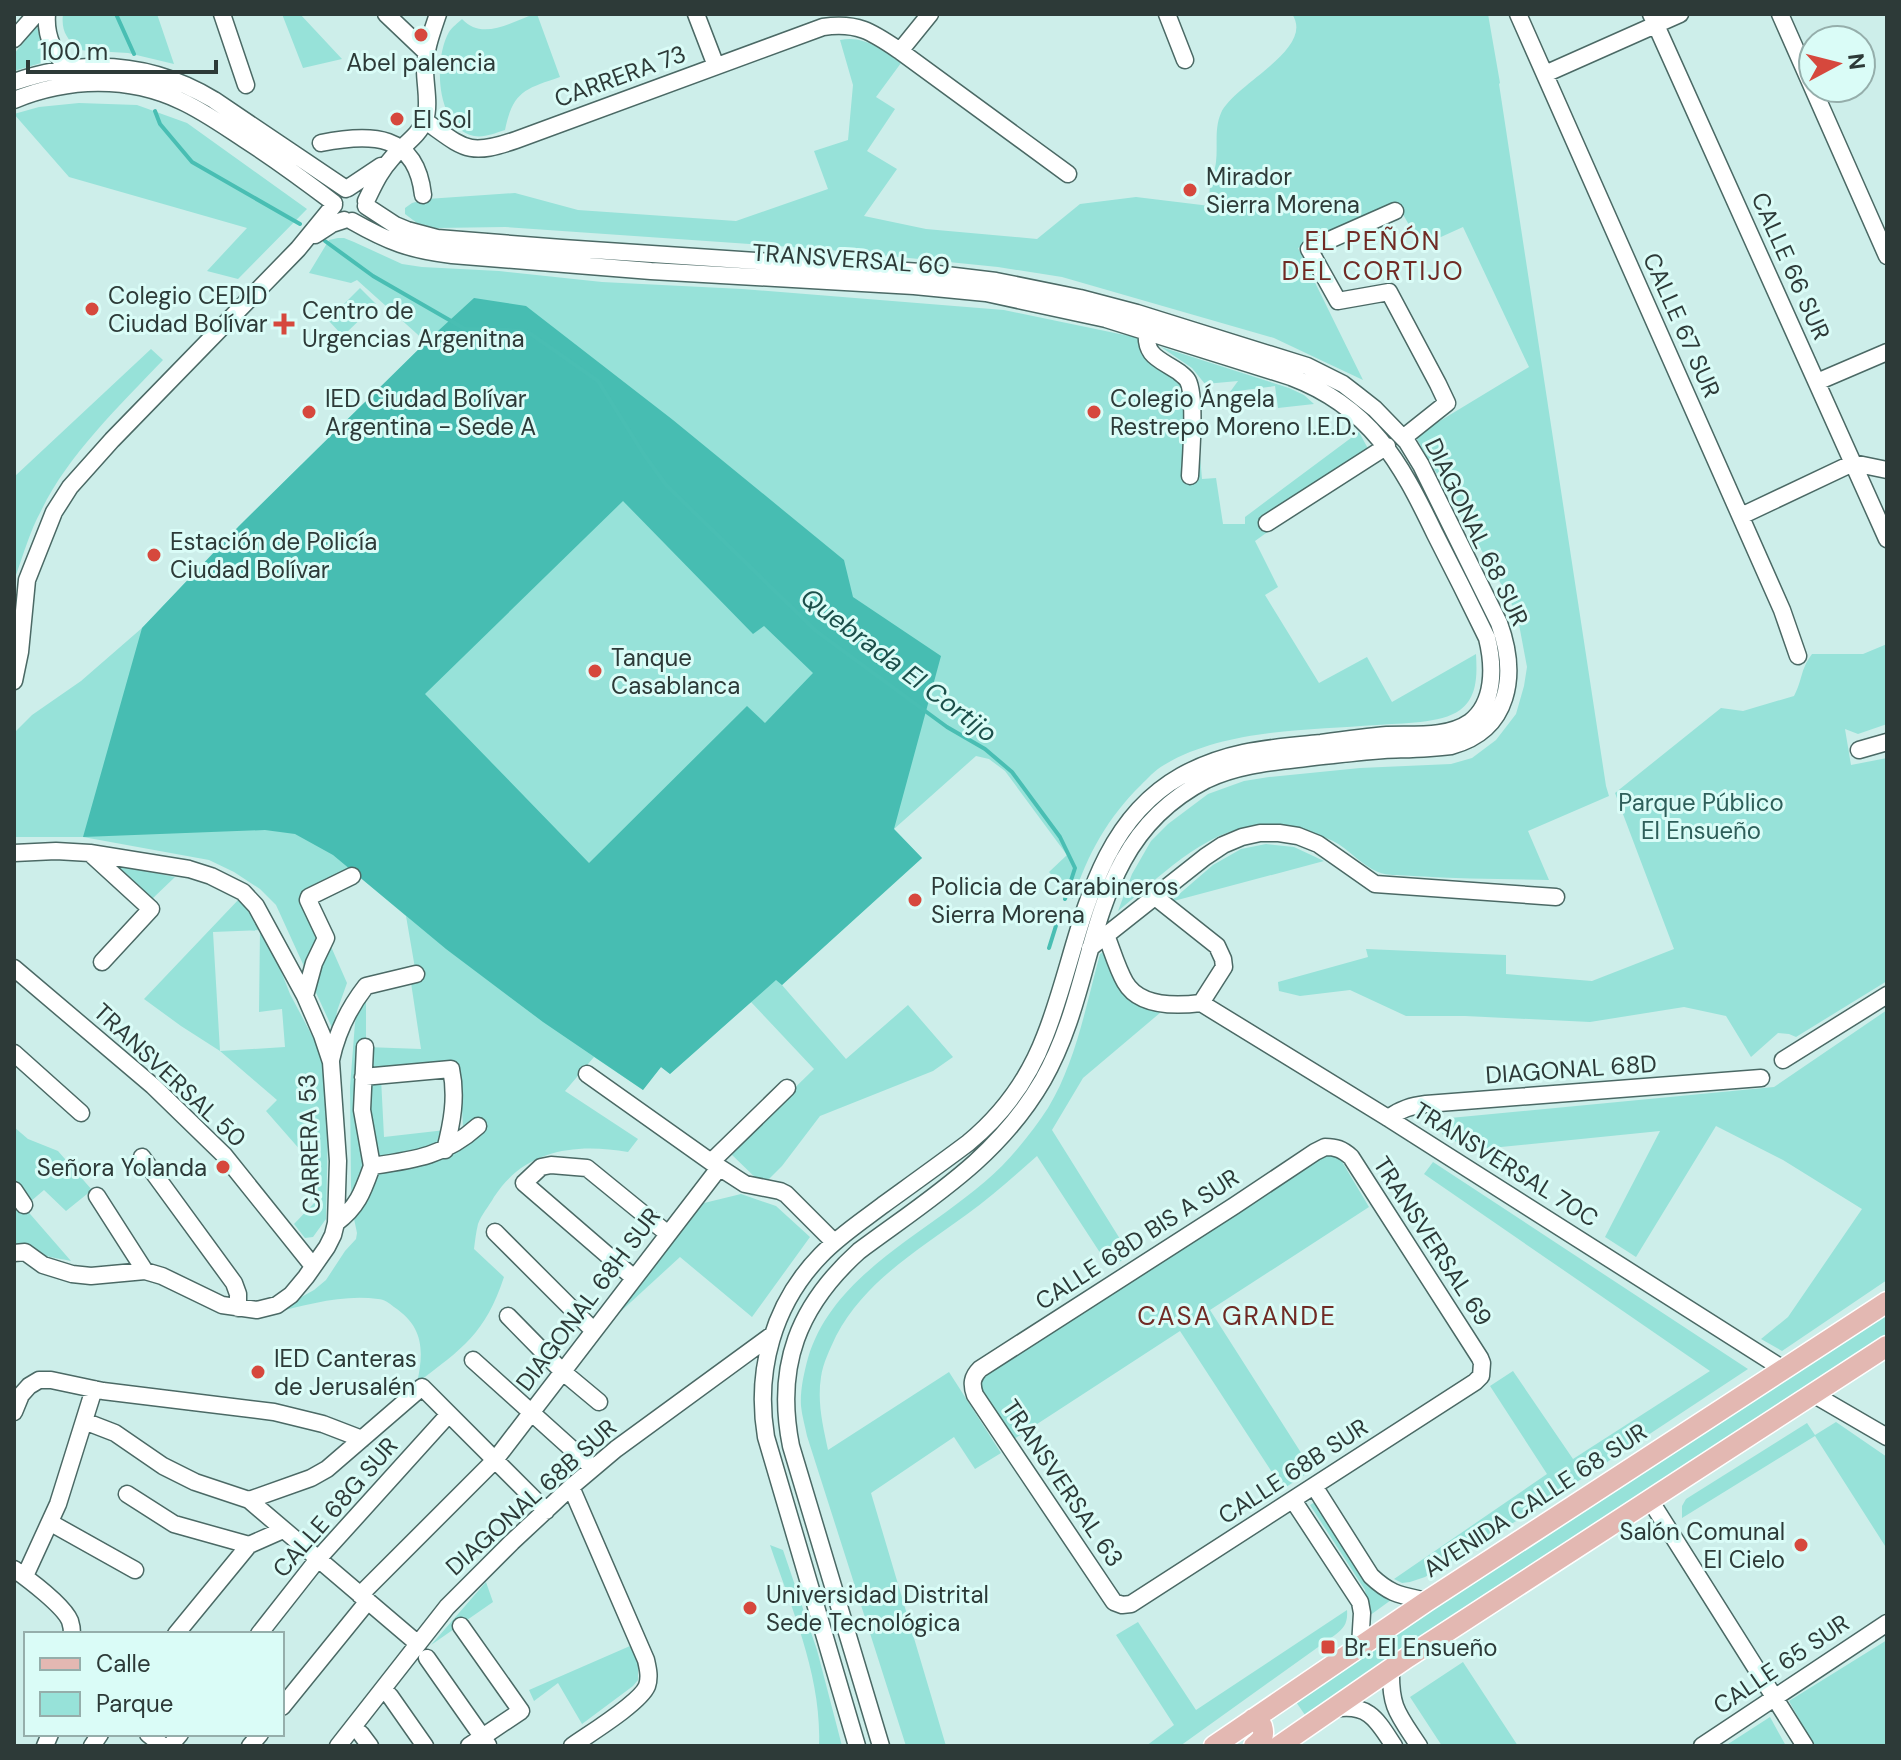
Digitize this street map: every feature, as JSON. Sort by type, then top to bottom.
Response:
[{"type":"main road","name":"AVENIDA CALLE 68 SUR","points":[[1214,1746],[1427,1601],[1887,1302]]},
{"type":"main road","points":[[1279,1746],[1391,1669],[1887,1346]]},
{"type":"main road","points":[[1253,1719],[1262,1726],[1264,1735],[1254,1746]]},
{"type":"street","points":[[14,39],[36,14]]},
{"type":"street","points":[[47,14],[49,39],[54,51],[81,82]]},
{"type":"street","points":[[222,14],[246,85]]},
{"type":"street","points":[[386,14],[427,53]]},
{"type":"street","points":[[298,249],[322,230],[362,216],[375,181],[418,132],[424,120],[427,100],[427,53],[438,14]]},
{"type":"street","points":[[696,14],[716,66]]},
{"type":"street","points":[[930,14],[900,51],[1068,174]]},
{"type":"street","points":[[1167,14],[1185,60]]},
{"type":"street","name":"CALLE 67 SUR","points":[[1518,14],[1782,610],[1798,656]]},
{"type":"street","points":[[1545,74],[1653,20],[1680,14]]},
{"type":"street","points":[[1780,14],[1887,256]]},
{"type":"street","name":"CALLE 66 SUR","points":[[1653,20],[1887,539]]},
{"type":"street","name":"CARRERA 73","points":[[424,120],[457,143],[483,150],[823,27],[836,25],[872,32],[900,51]]},
{"type":"street","points":[[14,82],[68,68],[106,67],[169,78],[193,88],[347,188],[361,193],[366,204]]},
{"type":"street","points":[[14,100],[51,87],[81,82],[112,83],[181,100],[271,157],[334,204],[337,214],[348,220]]},
{"type":"street","points":[[321,143],[361,137],[381,140],[417,166],[423,195]]},
{"type":"street","points":[[14,681],[27,580],[54,512],[70,487],[298,249],[334,204],[337,194],[397,153]]},
{"type":"street","name":"TRANSVERSAL 60","points":[[366,204],[395,225],[437,238],[921,272],[996,281],[1137,313],[1307,366],[1340,392]]},
{"type":"street","points":[[1395,211],[1309,249],[1338,301],[1389,292],[1438,384],[1447,403],[1403,438]]},
{"type":"street","name":"TRANSVERSAL 60","points":[[348,220],[397,244],[431,253],[651,271],[947,288],[1032,301],[1147,330],[1340,392]]},
{"type":"street","points":[[1147,330],[1149,351],[1188,381],[1192,405],[1190,476]]},
{"type":"street","points":[[1817,382],[1887,352]]},
{"type":"street","name":"DIAGONAL 68 SUR","points":[[1340,392],[1375,409],[1403,438],[1421,465],[1499,623],[1506,640],[1509,661],[1505,698],[1498,714],[1483,720],[1489,692],[1491,654],[1487,638],[1417,495],[1387,446],[1340,392]]},
{"type":"street","points":[[1267,523],[1387,446]]},
{"type":"street","points":[[1741,516],[1853,463],[1887,470]]},
{"type":"street","points":[[881,1746],[791,1446],[785,1408],[785,1389],[795,1342],[820,1292],[859,1251],[985,1155],[1022,1113],[1056,1056],[1114,876],[1137,836],[1160,811],[1207,780],[1250,765],[1383,750],[1451,746],[1474,738],[1483,720]]},
{"type":"street","points":[[857,1746],[766,1437],[762,1409],[765,1361],[772,1335],[798,1283],[834,1242],[984,1129],[1012,1096],[1039,1051],[1097,876],[1112,844],[1151,798],[1178,778],[1213,761],[1254,750],[1440,732],[1483,720]]},
{"type":"street","points":[[1859,750],[1887,742]]},
{"type":"street","points":[[1068,966],[1223,845],[1260,833],[1298,836],[1318,844],[1375,884],[1556,897]]},
{"type":"street","points":[[14,853],[90,853],[151,909],[102,962]]},
{"type":"street","name":"CARRERA 53","points":[[90,853],[189,869],[243,892],[256,906],[305,996],[331,1062],[338,1161],[336,1223],[327,1247],[291,1295],[277,1305],[257,1310],[238,1308]]},
{"type":"street","points":[[305,996],[314,963],[326,938],[309,897],[352,876]]},
{"type":"street","points":[[1106,935],[1123,978],[1133,992],[1164,1004],[1201,1003],[1224,967],[1223,959],[1217,946],[1154,896]]},
{"type":"street","name":"TRANSVERSAL 50","points":[[14,968],[153,1086],[214,1144],[313,1266]]},
{"type":"street","points":[[331,1062],[340,1029],[366,986],[416,974]]},
{"type":"street","points":[[1783,1060],[1887,995]]},
{"type":"street","name":"TRANSVERSAL 70C","points":[[1201,1003],[1783,1369]]},
{"type":"street","points":[[336,1223],[350,1212],[360,1197],[372,1166],[362,1110],[365,1047]]},
{"type":"street","points":[[1039,1051],[1056,1056]]},
{"type":"street","points":[[14,1053],[81,1113]]},
{"type":"street","points":[[363,1077],[451,1069],[453,1121],[445,1150]]},
{"type":"street","points":[[587,1074],[745,1184],[786,1194],[834,1242]]},
{"type":"street","name":"DIAGONAL 68D","points":[[1388,1118],[1411,1106],[1426,1104],[1761,1078]]},
{"type":"street","name":"DIAGONAL 68H SUR","points":[[284,1704],[364,1598],[495,1460],[668,1234],[715,1165],[787,1088]]},
{"type":"street","points":[[372,1166],[412,1161],[445,1150],[478,1126]]},
{"type":"street","name":"CALLE 68D BIS A SUR","points":[[972,1381],[980,1369],[1315,1152],[1325,1147],[1335,1147]]},
{"type":"street","name":"TRANSVERSAL 69","points":[[1335,1147],[1351,1157],[1480,1358],[1482,1369]]},
{"type":"street","points":[[20,1253],[43,1265],[72,1274],[91,1276],[145,1271],[222,1305],[238,1308],[234,1283],[142,1157]]},
{"type":"street","points":[[634,1278],[524,1183],[541,1167],[587,1168],[668,1234]]},
{"type":"street","points":[[14,1190],[24,1205]]},
{"type":"street","points":[[97,1196],[145,1271]]},
{"type":"street","points":[[495,1232],[593,1330]]},
{"type":"street","points":[[508,1316],[563,1372],[599,1402]]},
{"type":"street","points":[[772,1335],[795,1342]]},
{"type":"street","name":"DIAGONAL 68B SUR","points":[[338,1746],[447,1607],[512,1542],[593,1468],[772,1335]]},
{"type":"street","points":[[473,1360],[593,1468]]},
{"type":"street","name":"CALLE 68B SUR","points":[[1122,1605],[1131,1604],[1475,1382],[1481,1376],[1482,1369]]},
{"type":"street","points":[[14,1412],[21,1395],[29,1386],[39,1380],[51,1380],[94,1389],[274,1412],[323,1424],[362,1439]]},
{"type":"street","name":"TRANSVERSAL 63","points":[[972,1381],[975,1395],[1104,1589],[1114,1602],[1122,1605]]},
{"type":"street","points":[[249,1500],[311,1478],[327,1469],[422,1387],[546,1511]]},
{"type":"street","points":[[72,1632],[70,1620],[64,1611],[20,1573],[51,1523],[94,1389]]},
{"type":"street","points":[[1813,1394],[1887,1437]]},
{"type":"street","name":"CALLE 68G SUR","points":[[261,1632],[318,1559],[449,1414]]},
{"type":"street","points":[[84,1421],[115,1433],[163,1466],[195,1482],[249,1500],[417,1643]]},
{"type":"street","points":[[1314,1486],[1371,1576],[1394,1594],[1427,1601]]},
{"type":"street","points":[[571,1487],[649,1673],[648,1683],[637,1699],[572,1746]]},
{"type":"street","points":[[127,1494],[174,1524],[249,1545],[178,1632]]},
{"type":"street","points":[[1293,1500],[1360,1602],[1360,1646]]},
{"type":"street","points":[[1650,1500],[1805,1746]]},
{"type":"street","points":[[51,1523],[135,1570]]},
{"type":"street","name":"CALLE 68G SUR","points":[[249,1545],[283,1530]]},
{"type":"street","name":"CALLE 65 SUR","points":[[1702,1746],[1887,1623]]},
{"type":"street","points":[[427,1658],[480,1743],[521,1711],[461,1626]]},
{"type":"street","points":[[1391,1669],[1393,1705],[1419,1746]]},
{"type":"street","points":[[390,1696],[425,1746]]},
{"type":"street","points":[[1332,1709],[1350,1707],[1366,1711],[1394,1746]]},
{"type":"green space","points":[[63,14],[157,14],[174,64],[128,53],[78,50],[66,34]]},
{"type":"green space","points":[[282,14],[300,14],[342,59],[303,68]]},
{"type":"green space","points":[[535,14],[560,77],[522,93],[512,107],[505,130],[474,136],[461,130],[445,107],[441,92],[441,59],[449,32],[462,19],[478,29],[488,29]]},
{"type":"green space","points":[[1292,14],[1488,14],[1609,796],[1528,831],[1549,880],[1386,874],[1372,869],[1333,841],[1299,829],[1269,825],[1241,828],[1215,838],[1167,870],[1118,911],[1132,874],[1151,841],[1208,794],[1244,781],[1269,777],[1360,768],[1451,764],[1472,758],[1496,740],[1516,714],[1527,667],[1518,619],[1508,596],[1415,436],[1529,367],[1463,227],[1421,246],[1396,202],[1298,248],[1363,380],[1274,338],[1062,277],[998,267],[820,249],[505,227],[435,228],[417,223],[405,214],[405,208],[427,199],[515,193],[578,210],[736,221],[828,189],[814,151],[848,140],[853,85],[840,40],[849,39],[872,45],[901,63],[876,97],[895,109],[867,151],[897,169],[864,216],[926,229],[1037,239],[1080,204],[1136,197],[1210,206],[1221,113],[1241,90],[1284,53],[1293,40],[1296,27]]},
{"type":"green space","points":[[37,26],[44,52],[51,60],[14,71],[14,54]]},
{"type":"green space","points":[[79,103],[137,105],[187,123],[307,209],[238,279],[207,271],[247,228],[69,177],[14,114],[39,107]]},
{"type":"green space","points":[[344,238],[402,264],[422,267],[1004,310],[1139,338],[1141,354],[1188,383],[1196,409],[1202,479],[1216,478],[1223,524],[1245,524],[1245,517],[1359,432],[1372,456],[1255,541],[1278,587],[1265,595],[1319,683],[1367,657],[1392,702],[1476,654],[1473,692],[1466,705],[1442,718],[1268,733],[1213,744],[1164,765],[1129,797],[1109,824],[1092,852],[1073,899],[1049,872],[1067,855],[1005,771],[989,759],[976,756],[894,829],[922,858],[782,985],[846,1059],[908,1005],[953,1057],[933,1071],[820,1116],[782,1166],[763,1185],[729,1152],[814,1069],[751,1002],[670,1074],[661,1067],[643,1090],[594,1057],[565,1091],[638,1139],[628,1152],[589,1148],[553,1153],[521,1168],[507,1181],[479,1221],[474,1249],[504,1277],[497,1296],[471,1338],[417,1383],[421,1350],[416,1331],[404,1315],[384,1300],[338,1299],[273,1313],[326,1280],[356,1239],[351,1186],[350,1087],[355,1023],[358,1009],[366,997],[366,1047],[421,1049],[410,976],[416,974],[406,916],[350,869],[307,892],[347,983],[337,1011],[334,1032],[276,905],[260,889],[234,872],[209,860],[83,837],[14,837],[14,733],[32,715],[81,681],[142,628],[239,526],[426,342],[357,280],[351,283],[309,273],[329,240]],"holes":[[[460,1070],[463,1128],[384,1137],[381,1078]]]},
{"type":"green space","points":[[360,288],[376,304],[343,336],[328,320]]},
{"type":"green space","points":[[1161,347],[1289,388],[1314,404],[1278,408],[1275,386],[1230,392],[1238,381],[1205,384],[1192,368]]},
{"type":"green space","points":[[151,349],[163,360],[96,431],[65,470],[37,519],[14,575],[14,477]]},
{"type":"green space","name":"Parque Público El Ensueño","points":[[1887,644],[1887,724],[1858,734],[1845,729],[1851,765],[1887,758],[1887,981],[1796,1037],[1778,1033],[1751,1057],[1726,1016],[1684,1007],[1590,1022],[1406,1016],[1350,990],[1300,996],[1279,991],[1278,982],[1368,957],[1366,949],[1506,955],[1506,974],[1592,981],[1674,949],[1615,793],[1721,708],[1743,711],[1794,696],[1812,654],[1863,654]]},
{"type":"green space","points":[[1266,844],[1294,847],[1324,861],[1170,902],[1213,865],[1241,849]]},
{"type":"green space","points":[[115,865],[175,877],[151,900]]},
{"type":"green space","points":[[240,898],[266,933],[290,994],[317,1045],[324,1069],[328,1125],[326,1219],[313,1237],[305,1238],[294,1224],[317,1200],[316,1168],[266,1111],[277,1100],[220,1051],[144,999]],"holes":[[[260,930],[259,1012],[282,1009],[285,1047],[220,1051],[213,932]]]},
{"type":"green space","points":[[1106,950],[1116,973],[1167,1007],[1083,1078],[1052,1130],[1130,1255],[1110,1268],[1037,1156],[877,1283],[848,1316],[836,1336],[822,1372],[820,1405],[828,1450],[949,1372],[1001,1453],[975,1469],[954,1437],[871,1493],[946,1746],[906,1746],[807,1436],[801,1400],[808,1358],[823,1324],[845,1294],[871,1268],[994,1174],[1038,1123],[1066,1072],[1100,954]]},
{"type":"green space","points":[[1887,1010],[1887,1280],[1782,1351],[1761,1339],[1788,1317],[1862,1209],[1783,1160],[1716,1126],[1636,1257],[1605,1237],[1660,1131],[1471,1150],[1442,1134],[1450,1118],[1774,1087]]},
{"type":"green space","points":[[14,1127],[28,1139],[58,1151],[92,1190],[66,1211],[44,1190],[24,1207],[71,1261],[34,1253],[14,1243]]},
{"type":"green space","points":[[1328,1154],[1341,1160],[1369,1207],[1210,1310],[1312,1470],[1283,1489],[1180,1331],[1014,1439],[981,1392],[981,1382],[986,1374]]},
{"type":"green space","points":[[1433,1162],[1748,1369],[1539,1507],[1425,1577],[1402,1583],[1394,1579],[1547,1474],[1490,1386],[1513,1371],[1573,1459],[1710,1371],[1424,1174]]},
{"type":"green space","points":[[741,1194],[776,1206],[810,1237],[752,1317],[680,1257],[607,1324],[700,1204]]},
{"type":"green space","points":[[1887,1313],[1887,1336],[1488,1592],[1305,1715],[1294,1699]]},
{"type":"green space","points":[[1836,1422],[1887,1457],[1887,1549],[1815,1436],[1682,1518],[1682,1506],[1686,1499],[1807,1423],[1815,1435]]},
{"type":"green space","points":[[1315,1502],[1370,1587],[1391,1600],[1369,1616],[1365,1590],[1310,1505]]},
{"type":"green space","points":[[770,1545],[783,1550],[817,1650],[842,1746],[819,1746],[819,1720],[811,1669]]},
{"type":"green space","points":[[486,1582],[493,1602],[431,1645]]},
{"type":"green space","points":[[1347,1610],[1346,1622],[1338,1632],[1180,1746],[1146,1746],[1174,1725],[1116,1635],[1138,1622],[1196,1710]]},
{"type":"green space","points":[[1887,1640],[1887,1746],[1814,1746],[1789,1701]]},
{"type":"green space","points":[[630,1646],[638,1662],[638,1680],[582,1724],[558,1683],[534,1701],[529,1690]]},
{"type":"green space","points":[[1463,1662],[1518,1746],[1442,1746],[1410,1697]]},
{"type":"green space","points":[[1770,1717],[1786,1746],[1725,1746]]},
{"type":"shaded area","points":[[474,298],[526,306],[673,420],[844,560],[853,597],[941,656],[894,829],[922,858],[782,985],[776,980],[670,1074],[661,1067],[643,1090],[543,1022],[446,949],[333,855],[295,834],[265,830],[83,837],[142,628],[239,526]],"holes":[[[623,501],[753,634],[764,626],[813,673],[765,723],[747,706],[589,863],[425,694]]]},
{"type":"waterway","name":"Quebrada El Cortijo","points":[[116,14],[134,54]]},
{"type":"waterway","name":"Quebrada El Cortijo","points":[[155,111],[160,124],[192,162],[300,224]]},
{"type":"waterway","name":"Quebrada El Cortijo","points":[[325,241],[373,276],[465,329],[528,332],[598,381],[666,485],[816,631],[947,727],[985,749],[1012,772],[1060,837],[1075,868],[1065,899]]},
{"type":"waterway","name":"Quebrada El Cortijo","points":[[1049,948],[1059,916]]},
{"type":"place","name":"Abel palencia","points":[[421,35]]},
{"type":"place","name":"El Sol","points":[[397,119]]},
{"type":"place","name":"Mirador Sierra Morena","points":[[1190,190]]},
{"type":"place","name":"Colegio CEDID Ciudad Bolívar","points":[[92,309]]},
{"type":"place","name":"Centro de Urgencias Argenitna","points":[[284,324]]},
{"type":"place","name":"IED Ciudad Bolívar Argentina - Sede A","points":[[309,412]]},
{"type":"place","name":"Colegio Ángela Restrepo Moreno I.E.D.","points":[[1094,412]]},
{"type":"place","name":"Estación de Policía Ciudad Bolívar","points":[[154,555]]},
{"type":"place","name":"Tanque Casablanca","points":[[595,671]]},
{"type":"place","name":"Policia de Carabineros Sierra Morena","points":[[915,900]]},
{"type":"place","name":"Señora Yolanda","points":[[223,1167]]},
{"type":"place","name":"IED Canteras de Jerusalén","points":[[258,1372]]},
{"type":"place","name":"Salón Comunal El Cielo","points":[[1801,1545]]},
{"type":"place","name":"Universidad Distrital Sede Tecnológica","points":[[750,1608]]},
{"type":"place","name":"Br. El Ensueño","points":[[1328,1647]]},
{"type":"district","name":"EL PEÑÓN DEL CORTIJO","points":[[1373,256]]},
{"type":"district","name":"CASA GRANDE","points":[[1237,1316]]}]
